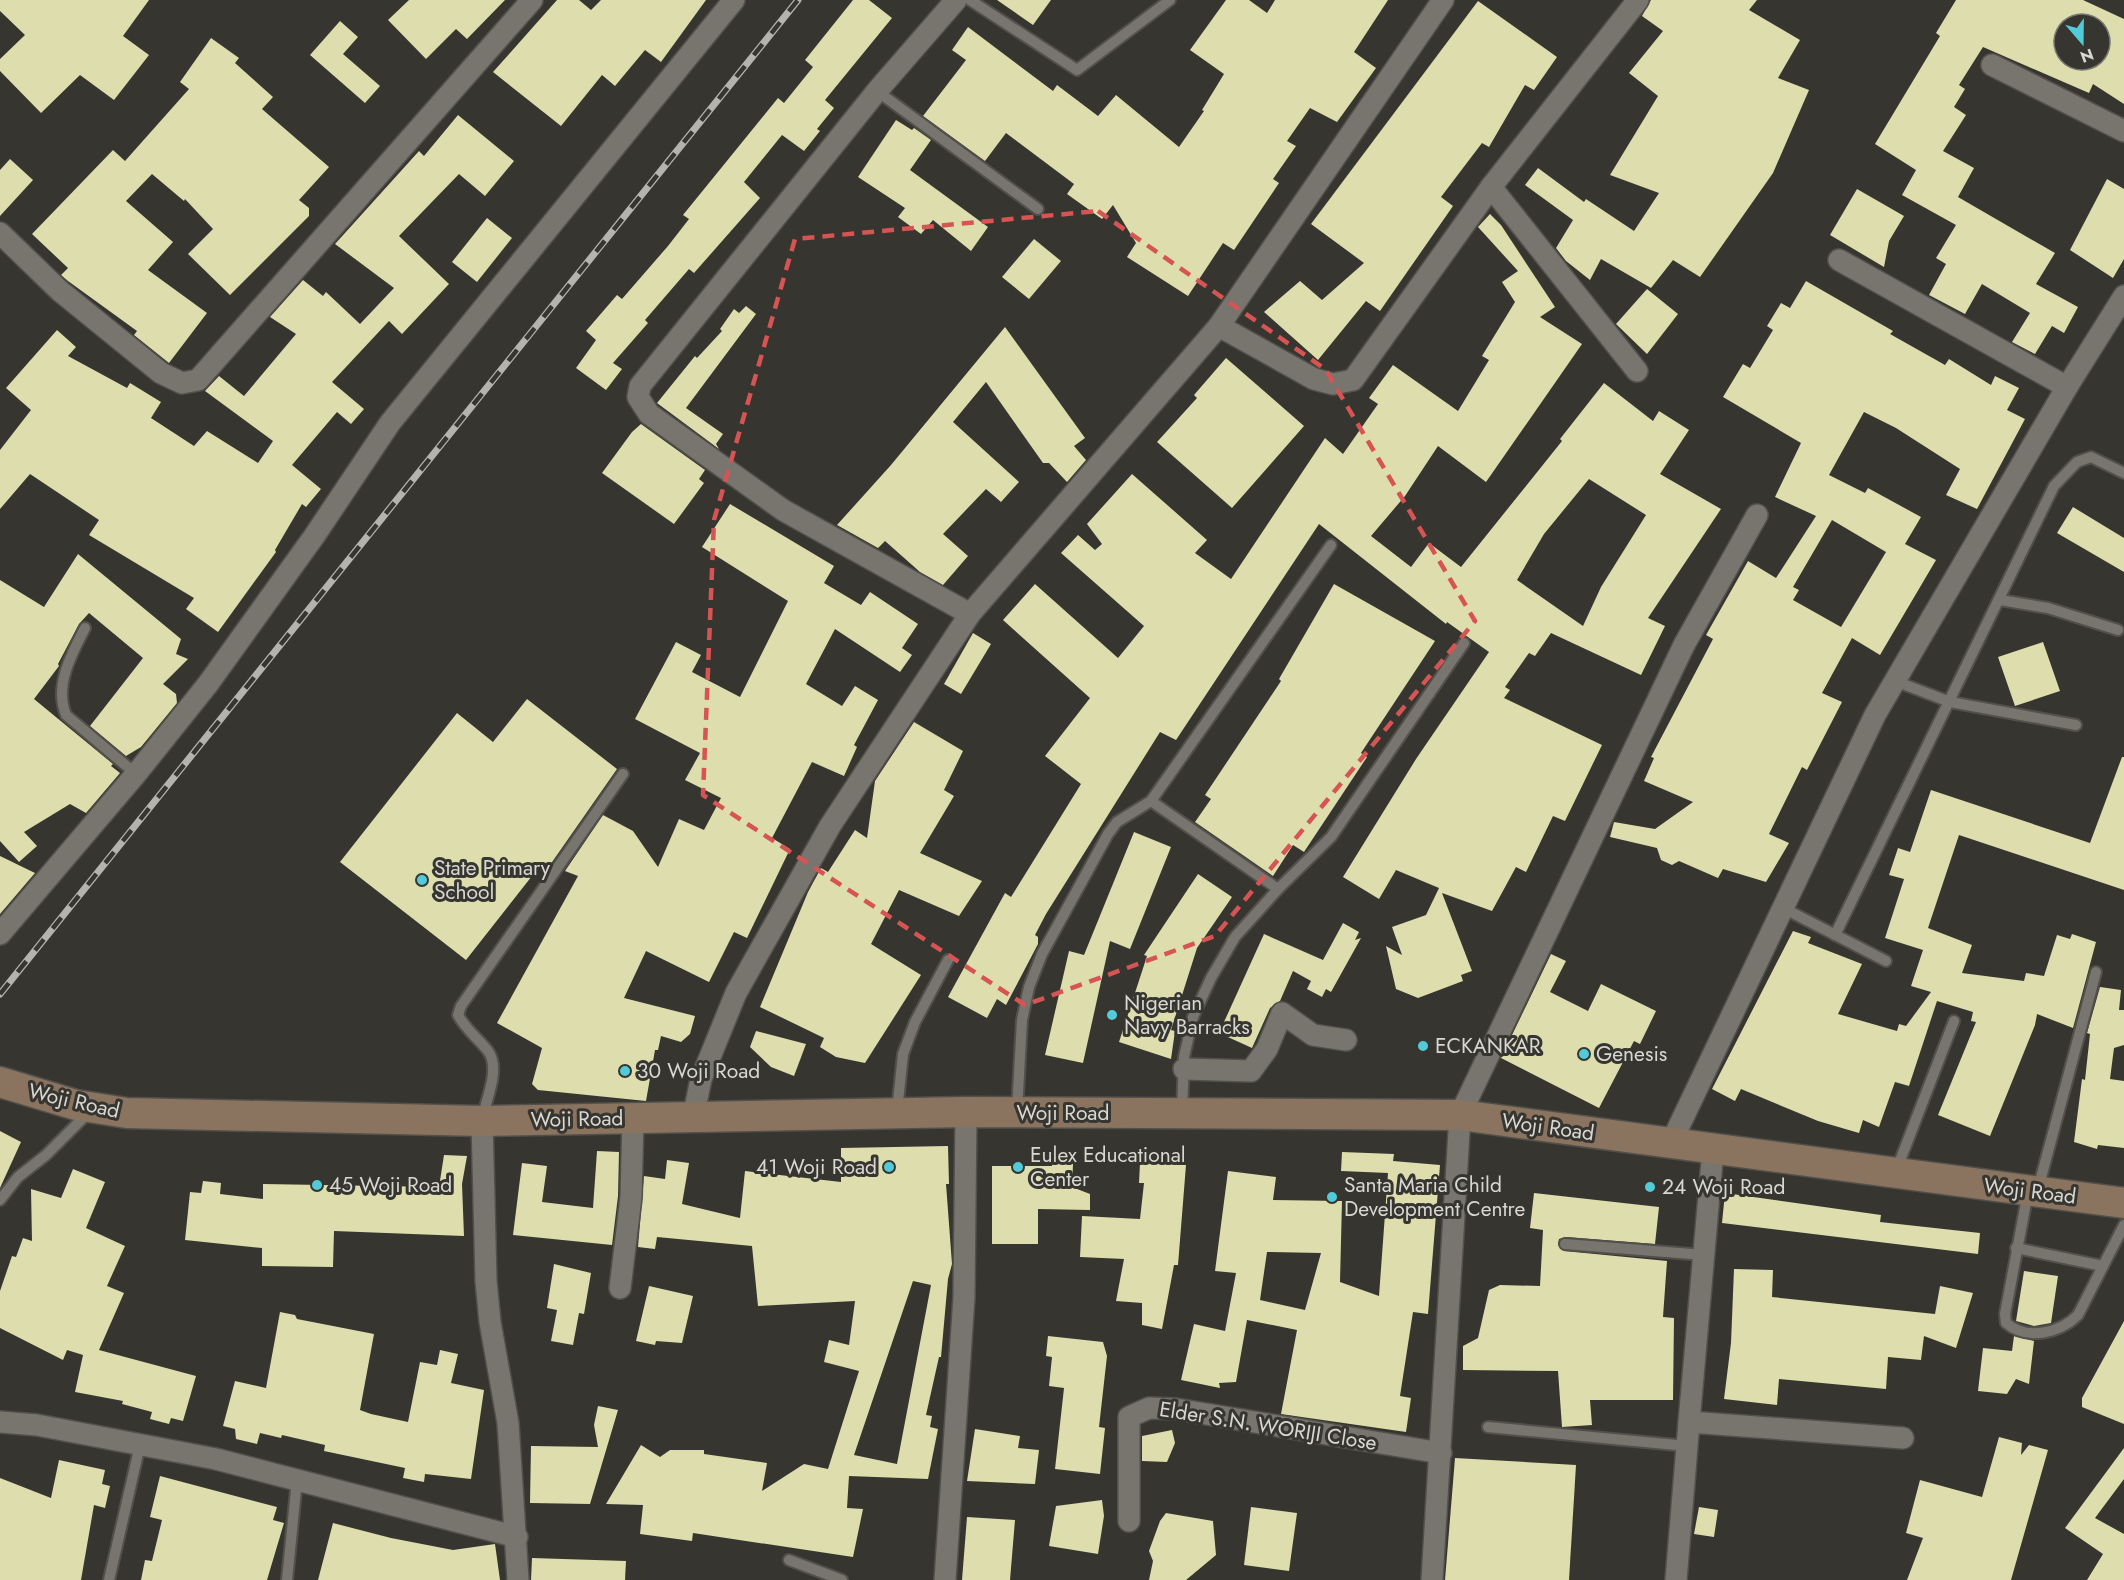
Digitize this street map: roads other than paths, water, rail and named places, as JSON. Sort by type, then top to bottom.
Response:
[{"type":"main road","name":"Woji Road","points":[[0,1082],[92,1108],[127,1113],[482,1121],[966,1112],[1460,1114],[1670,1145],[2124,1203]]},
{"type":"street","points":[[0,233],[60,291],[161,374],[182,383],[198,380],[532,0]]},
{"type":"street","points":[[0,934],[136,774],[208,684],[315,535],[390,423],[734,0]]},
{"type":"street","points":[[956,0],[877,91],[640,386],[638,397],[649,414],[783,510],[970,614]]},
{"type":"street","points":[[693,1118],[701,1079],[736,993],[830,826],[970,614],[1219,327],[1443,0]]},
{"type":"street","points":[[1219,327],[1314,379],[1333,384],[1353,380],[1491,188],[1638,0]]},
{"type":"street","points":[[1992,65],[2124,131]]},
{"type":"street","points":[[1491,188],[1637,371]]},
{"type":"street","points":[[1839,260],[2067,387]]},
{"type":"street","points":[[1670,1145],[1875,715],[2067,387],[2124,296]]},
{"type":"street","points":[[1432,1580],[1460,1114],[1684,645],[1757,515]]},
{"type":"street","points":[[1184,1069],[1251,1071],[1267,1049],[1282,1013],[1313,1035],[1346,1040]]},
{"type":"street","points":[[945,1580],[964,1297],[966,1112]]},
{"type":"street","points":[[620,1288],[631,1197],[633,1118]]},
{"type":"street","points":[[482,1121],[486,1281],[490,1322],[506,1410],[517,1537],[518,1580]]},
{"type":"street","points":[[1676,1580],[1713,1150]]},
{"type":"street","name":"Elder S.N. WORIJI Close","points":[[1129,1521],[1129,1417],[1149,1408],[1176,1409],[1441,1453]]},
{"type":"street","points":[[0,1422],[38,1425],[216,1459],[517,1537]]},
{"type":"street","points":[[1689,1422],[1903,1438]]},
{"type":"lane","points":[[970,0],[1077,70],[1170,0]]},
{"type":"lane","points":[[877,91],[1038,209]]},
{"type":"lane","points":[[1836,935],[2054,486],[2077,462],[2091,457],[2124,473]]},
{"type":"lane","points":[[1017,1113],[1022,1020],[1029,987],[1042,954],[1108,834],[1117,822],[1151,801],[1331,545]]},
{"type":"lane","points":[[2000,600],[2048,608],[2118,630]]},
{"type":"lane","points":[[85,628],[61,689],[61,702],[66,715],[136,774]]},
{"type":"lane","points":[[1182,1113],[1184,1069],[1193,1017],[1211,978],[1235,937],[1278,889],[1331,837],[1464,643]]},
{"type":"lane","points":[[1895,681],[1950,702],[2076,725]]},
{"type":"lane","points":[[482,1121],[493,1063],[489,1052],[465,1028],[458,1015],[461,1006],[623,774]]},
{"type":"lane","points":[[1151,801],[1278,889]]},
{"type":"lane","points":[[1783,908],[1886,961]]},
{"type":"lane","points":[[897,1114],[903,1054],[915,1022],[948,960]]},
{"type":"lane","points":[[2096,972],[2016,1248],[2005,1314],[2006,1323],[2015,1331],[2050,1332],[2066,1327],[2078,1315],[2124,1225]]},
{"type":"lane","points":[[1895,1174],[1954,1021]]},
{"type":"lane","points":[[0,1200],[18,1177],[46,1155],[92,1108]]},
{"type":"lane","points":[[1565,1244],[1704,1256]]},
{"type":"lane","points":[[2016,1248],[2103,1266]]},
{"type":"lane","points":[[1488,1427],[1687,1446]]},
{"type":"lane","points":[[109,1580],[140,1445]]},
{"type":"lane","points":[[287,1580],[297,1480]]},
{"type":"lane","points":[[789,1560],[842,1580]]},
{"type":"railway","points":[[0,994],[798,0]]},
{"type":"place","name":"State Primary School","points":[[422,880]]},
{"type":"place","name":"Nigerian Navy Barracks","points":[[1112,1015]]},
{"type":"place","name":"ECKANKAR","points":[[1423,1046]]},
{"type":"place","name":"Genesis","points":[[1584,1054]]},
{"type":"place","name":"30 Woji Road","points":[[625,1071]]},
{"type":"place","name":"41 Woji Road","points":[[889,1167]]},
{"type":"place","name":"Eulex Educational Center","points":[[1018,1167]]},
{"type":"place","name":"45 Woji Road","points":[[317,1185]]},
{"type":"place","name":"24 Woji Road","points":[[1650,1187]]},
{"type":"place","name":"Santa Maria Child Development Centre","points":[[1332,1197]]}]
